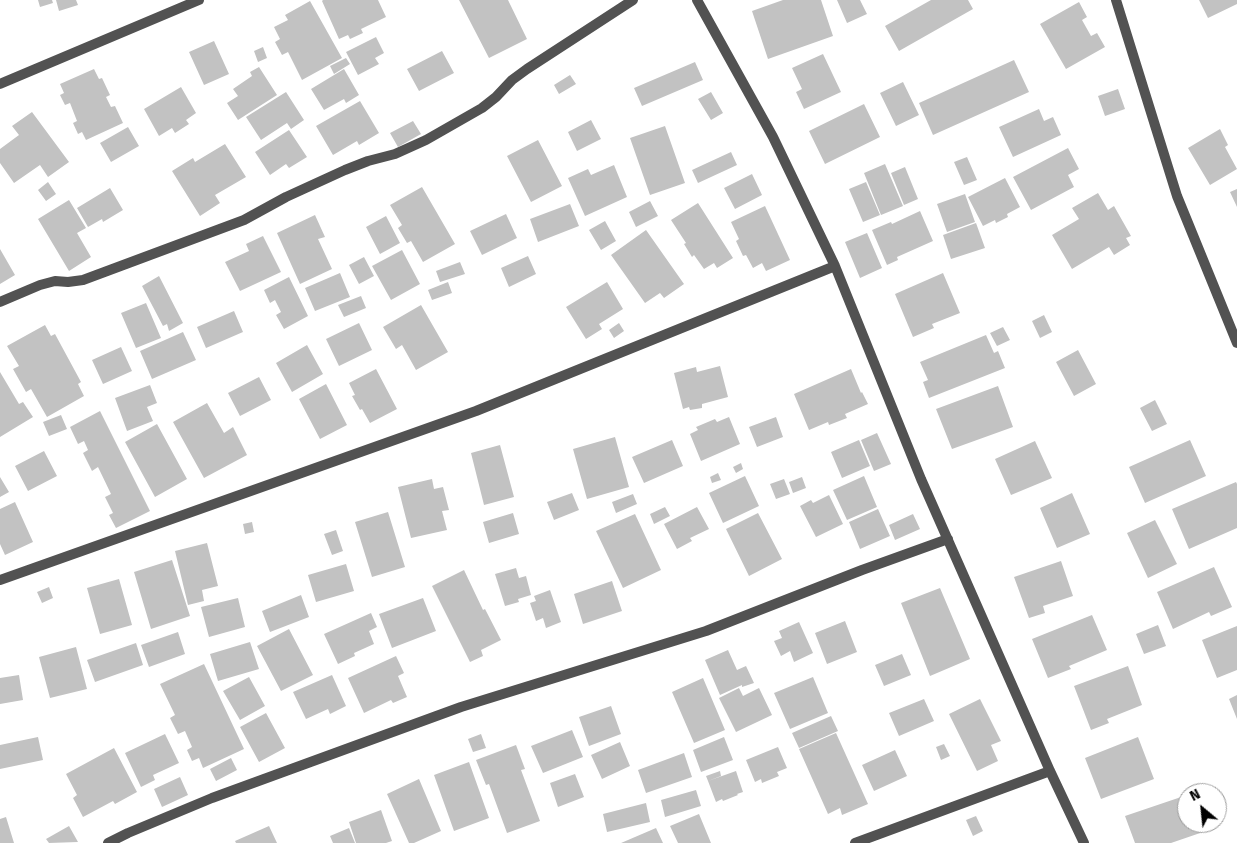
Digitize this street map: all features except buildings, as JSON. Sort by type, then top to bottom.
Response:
[{"type":"street","points":[[0,84],[199,0]]},
{"type":"street","points":[[0,302],[40,284],[55,281],[82,280],[244,220],[286,197],[345,170],[368,161],[395,154],[426,140],[482,108],[496,97],[512,80],[527,69],[633,0]]},
{"type":"street","points":[[697,0],[773,137],[835,266],[921,479],[1050,771],[1084,843]]},
{"type":"street","points":[[1116,0],[1178,196],[1237,343]]},
{"type":"street","points":[[0,580],[476,411],[835,266]]},
{"type":"street","points":[[108,843],[128,832],[212,798],[461,707],[706,631],[948,538]]},
{"type":"street","points":[[856,843],[1050,771]]}]
